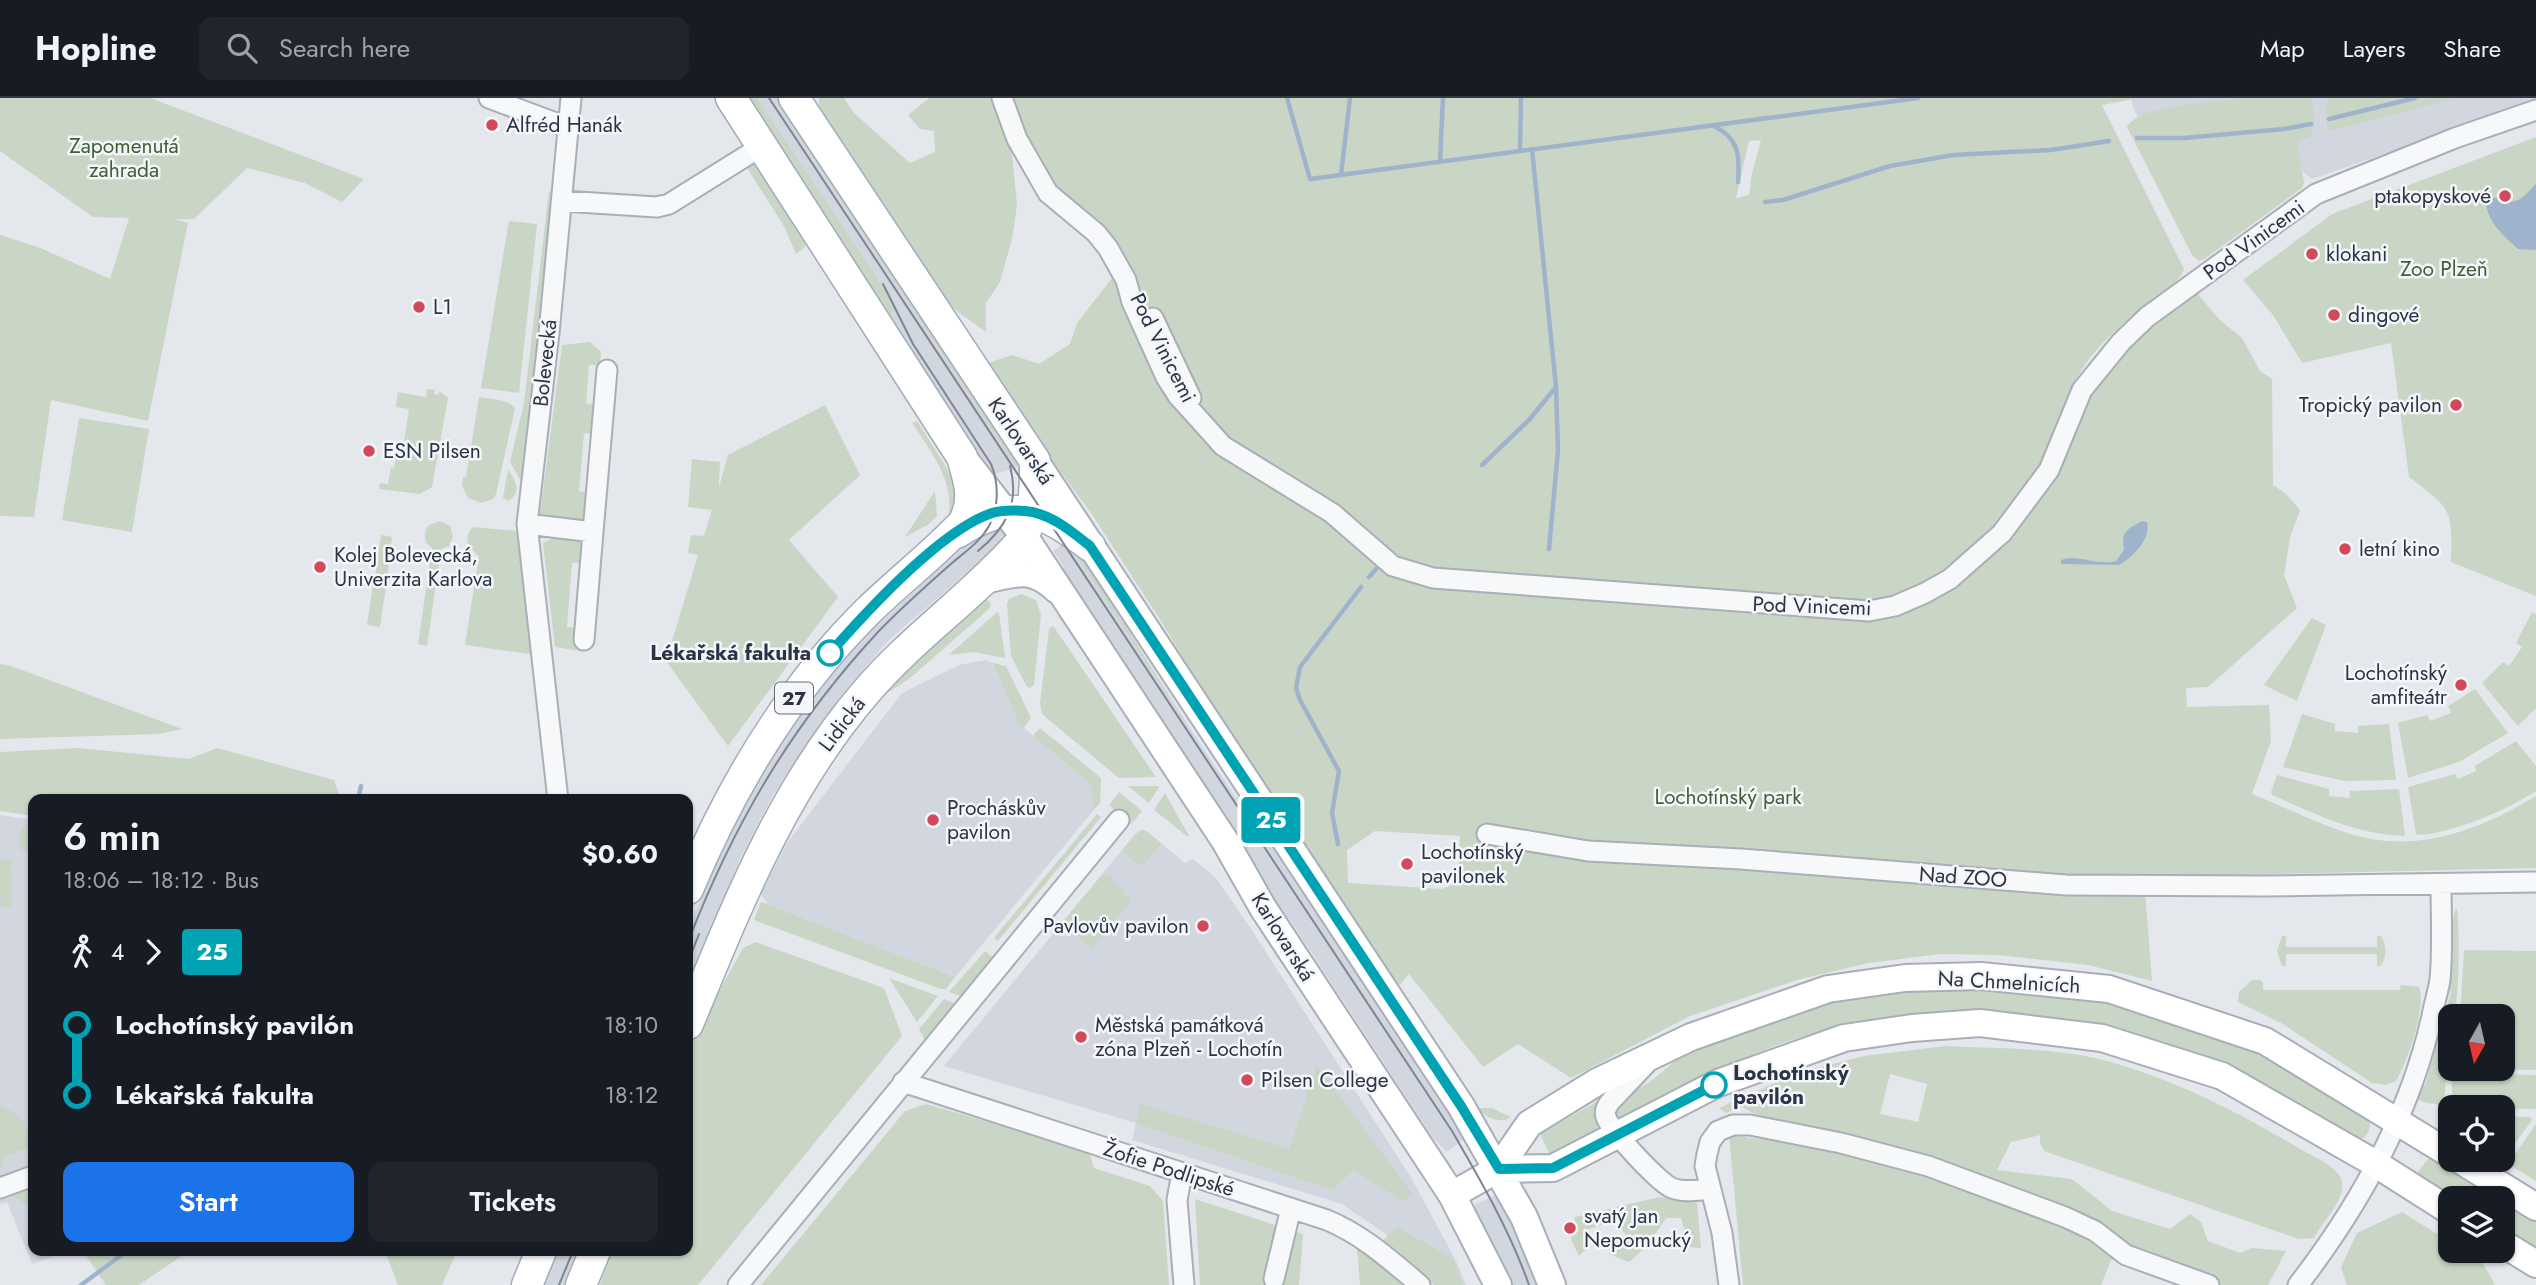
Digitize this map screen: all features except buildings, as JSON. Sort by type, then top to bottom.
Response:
[{"type":"main road","name":"Karlovarská","points":[[730,98],[962,457],[970,483],[971,506],[963,523],[944,540]]},
{"type":"main road","name":"Karlovarská","points":[[794,98],[1035,461]]},
{"type":"main road","points":[[1013,514],[1035,500],[1035,461]]},
{"type":"main road","points":[[944,540],[981,518],[1013,514],[1062,526],[1090,546]]},
{"type":"main road","name":"Lidická","points":[[693,1012],[761,853],[799,784],[832,735],[867,691],[1006,558],[1013,514]]},
{"type":"main road","name":"27","points":[[693,878],[731,798],[787,708],[827,656],[868,611],[944,540]]},
{"type":"main road","points":[[527,1285],[539,1256]]},
{"type":"main road","points":[[582,1285],[593,1256]]},
{"type":"street","points":[[489,98],[569,128]]},
{"type":"street","name":"Bolevecká","points":[[557,794],[527,524],[571,98]]},
{"type":"street","name":"Pod Vinicemi","points":[[1003,98],[1017,139],[1048,193],[1096,233],[1108,248],[1126,280],[1132,302],[1166,377],[1178,396],[1223,446],[1332,513],[1392,566],[1423,575],[1611,593],[1869,611],[1895,606],[1950,579],[2002,533],[2049,470],[2082,390],[2147,317],[2316,194],[2455,138],[2536,110]]},
{"type":"street","points":[[562,201],[657,207],[670,204],[762,146]]},
{"type":"street","points":[[583,640],[607,370]]},
{"type":"street","name":"Karlovarská","points":[[962,457],[1013,514],[1224,841],[1264,908],[1452,1195],[1498,1285]]},
{"type":"street","name":"Karlovarská","points":[[1035,461],[1461,1106],[1524,1217],[1552,1285]]},
{"type":"street","points":[[527,524],[593,532]]},
{"type":"street","points":[[981,581],[1021,572],[1032,573],[1042,578],[1066,599]]},
{"type":"street","points":[[737,1285],[1119,820]]},
{"type":"street","name":"Nad ZOO","points":[[1486,834],[1588,851],[1741,859],[2066,886],[2265,887],[2536,882]]},
{"type":"street","points":[[2298,1285],[2323,1253],[2376,1164],[2397,1121],[2423,1054],[2440,981],[2441,884]]},
{"type":"street","name":"Na Chmelnicích","points":[[1452,1195],[1499,1169],[1529,1124],[1597,1082],[1659,1052],[1691,1037],[1828,989],[1905,978],[1981,976],[2109,989],[2265,1041],[2438,1147]]},
{"type":"street","name":"Na Chmelnicích","points":[[1499,1169],[1553,1168],[1718,1083],[1844,1038],[1912,1028],[1980,1023],[2102,1038],[2222,1076],[2376,1164],[2438,1203]]},
{"type":"street","points":[[1659,1052],[1616,1094],[1606,1109],[1605,1117],[1627,1148],[1670,1188],[1688,1191],[1710,1189]]},
{"type":"street","name":"Žofie Podlipské","points":[[903,1082],[1348,1229],[1372,1244],[1420,1285]]},
{"type":"street","points":[[1729,1285],[1722,1233],[1705,1166],[1710,1142],[1718,1131],[1733,1125],[1772,1128],[1928,1166],[2065,1217],[2095,1231],[2126,1255],[2209,1285]]},
{"type":"street","points":[[2479,1172],[2536,1208]]},
{"type":"street","points":[[1182,1173],[1177,1200],[1184,1285]]},
{"type":"street","points":[[0,1188],[28,1178]]},
{"type":"street","points":[[1274,1279],[1291,1208]]},
{"type":"street","points":[[2515,1251],[2536,1264]]},
{"type":"shaded area","points":[[757,98],[774,98],[1017,468],[992,475],[889,314],[893,311],[884,288]]},
{"type":"shaded area","points":[[2130,98],[2536,98],[2536,102],[2312,179],[2303,172],[2296,143],[2144,134]]},
{"type":"shaded area","points":[[998,516],[1008,533],[993,550],[890,639],[847,688],[812,736],[772,797],[739,861],[693,977],[693,917],[732,825],[770,757],[823,682],[876,626]]},
{"type":"shaded area","points":[[1067,542],[1236,798],[1243,794],[1466,1137],[1447,1152],[1433,1138],[1292,923],[1262,884],[1061,569],[1064,567],[1053,551]]},
{"type":"shaded area","points":[[986,660],[993,663],[1018,723],[1091,784],[1093,811],[955,977],[767,904],[761,894],[786,844],[902,693],[959,665]]},
{"type":"shaded area","points":[[0,815],[28,819],[28,1254],[7,1202],[0,1204]]},
{"type":"shaded area","name":"Pilsen College","points":[[1141,830],[1146,831],[1185,863],[1193,859],[1216,878],[1412,1179],[1466,1285],[1459,1285],[1342,1204],[1132,1140],[1136,1123],[944,1066]]},
{"type":"shaded area","points":[[1497,1194],[1538,1285],[1510,1285],[1474,1205]]},
{"type":"shaded area","points":[[29,1256],[54,1256],[32,1264]]},
{"type":"shaded area","points":[[553,1256],[579,1256],[568,1285],[542,1285]]},
{"type":"green space","name":"Zapomenutá zahrada","points":[[0,98],[150,98],[364,179],[342,202],[305,183],[247,168],[194,219],[174,219],[188,223],[148,421],[51,400],[34,517],[0,516],[0,235],[38,247],[110,279],[129,218],[93,217],[0,151]]},
{"type":"green space","points":[[747,98],[757,98],[884,288],[894,311],[889,314]]},
{"type":"green space","points":[[774,98],[783,98],[1019,459],[1017,468]]},
{"type":"green space","points":[[819,98],[844,98],[854,113],[910,163],[935,152],[934,131],[920,129],[908,115],[929,98],[993,98],[1012,154],[1017,205],[1012,239],[1000,282],[986,303],[986,332],[958,312],[938,293],[819,115]]},
{"type":"green space","name":"Lochotínský park","points":[[1012,98],[2139,98],[2102,105],[2184,269],[2170,288],[2116,330],[2086,364],[2066,400],[2049,470],[2082,390],[2190,285],[2220,320],[2242,338],[2260,371],[2272,379],[2273,485],[2286,494],[2300,510],[2290,537],[2284,575],[2297,608],[2208,687],[2186,688],[2187,707],[2269,705],[2271,741],[2252,794],[2347,833],[2397,841],[2445,836],[2492,820],[2536,796],[2536,868],[2144,877],[2152,981],[2088,965],[1998,955],[1941,954],[1868,963],[1797,980],[1690,1016],[1571,1078],[1518,1044],[1483,1067],[1409,974],[1400,985],[1384,971],[1236,745],[1093,516],[1019,415],[988,363],[1012,355],[1039,364],[1070,344],[1077,323],[1119,269],[1053,188],[1026,141]],"holes":[[[1761,140],[1749,195],[1736,198],[1749,141]],[[1375,831],[1460,836],[1458,882],[1442,889],[1348,883],[1347,850]]]},
{"type":"green space","points":[[2248,98],[2312,100],[2315,126],[2310,137],[2297,141],[2304,182],[2302,188],[2199,261],[2192,255],[2127,127],[2134,120],[2164,109]]},
{"type":"green space","points":[[2329,98],[2455,98],[2331,131],[2328,129],[2326,117]]},
{"type":"green space","name":"Zoo Plzeň","points":[[2536,137],[2536,596],[2451,562],[2451,530],[2447,511],[2434,496],[2409,477],[2391,343],[2302,363],[2273,315],[2243,280],[2332,214]]},
{"type":"green space","points":[[744,163],[758,165],[806,241],[805,247],[796,254],[785,228]]},
{"type":"green space","points":[[549,191],[555,193],[521,481],[510,462],[524,403]]},
{"type":"green space","points":[[509,221],[537,224],[519,393],[481,388]]},
{"type":"green space","points":[[590,342],[601,352],[600,365],[589,365],[586,404],[597,405],[595,434],[584,433],[579,491],[589,493],[586,516],[570,522],[556,521],[540,514],[562,345]]},
{"type":"green space","points":[[427,389],[435,390],[434,394],[439,395],[439,391],[448,398],[432,487],[420,494],[379,489],[380,483],[388,484],[391,467],[394,468],[397,451],[389,449],[390,442],[404,443],[409,409],[396,407],[398,392],[426,397]]},
{"type":"green space","points":[[479,397],[503,401],[515,408],[496,494],[493,499],[482,503],[468,498],[462,485],[463,477],[466,477]]},
{"type":"green space","points":[[825,405],[860,475],[789,540],[838,597],[728,746],[666,661],[698,555],[688,553],[691,535],[704,536],[712,510],[688,507],[692,459],[720,462],[719,487],[728,455]]},
{"type":"green space","points":[[79,418],[149,429],[132,532],[62,520]]},
{"type":"green space","points":[[917,421],[955,481],[960,499],[946,524],[949,497],[946,484],[935,458],[912,423]]},
{"type":"green space","points":[[508,469],[516,490],[508,501],[503,498]]},
{"type":"green space","points":[[935,491],[937,516],[929,524],[905,537]]},
{"type":"green space","points":[[440,521],[450,526],[453,536],[449,546],[441,549],[427,646],[418,644],[432,548],[427,543],[425,534],[429,525]]},
{"type":"green space","points":[[474,527],[515,531],[520,537],[537,655],[465,645],[479,556],[468,542],[468,534]]},
{"type":"green space","points":[[381,535],[392,537],[387,580],[375,579]]},
{"type":"green space","points":[[557,536],[579,539],[585,548],[585,563],[572,563],[567,627],[580,628],[580,651],[555,647],[543,543]]},
{"type":"green space","points":[[1067,542],[1075,546],[1198,741]]},
{"type":"green space","points":[[373,585],[386,587],[380,627],[367,625]]},
{"type":"green space","points":[[1021,594],[1036,600],[1041,615],[1034,685],[1030,688],[1011,656],[1007,604],[1009,599]]},
{"type":"green space","points":[[986,598],[991,604],[989,609],[909,679],[878,699]]},
{"type":"green space","points":[[997,612],[1005,658],[974,652],[949,655]]},
{"type":"green space","points":[[1059,612],[1168,778],[1058,616]]},
{"type":"green space","points":[[2532,612],[2536,614],[2536,708],[2518,726],[2482,683],[2503,662],[2509,666],[2522,647],[2516,643]]},
{"type":"green space","points":[[2312,618],[2326,625],[2297,701],[2264,685]]},
{"type":"green space","points":[[1052,626],[1156,777],[1119,778],[1042,714],[1040,703],[1049,629]]},
{"type":"green space","points":[[993,663],[1006,666],[1031,718],[1023,728],[1018,723]]},
{"type":"green space","points":[[0,664],[182,729],[158,734],[0,739]]},
{"type":"green space","points":[[2475,689],[2508,733],[2459,762],[2408,778],[2398,723],[2427,715],[2430,721],[2451,713],[2448,706]]},
{"type":"green space","points":[[2302,714],[2335,724],[2335,731],[2358,733],[2358,726],[2389,724],[2396,780],[2344,781],[2283,767]]},
{"type":"green space","points":[[1040,728],[1101,778],[1100,803],[1093,811],[1091,784],[1033,736]]},
{"type":"green space","points":[[2516,741],[2536,766],[2536,791],[2479,819],[2436,833],[2416,834],[2408,787],[2455,774],[2458,779],[2476,771],[2475,766]]},
{"type":"green space","points":[[78,748],[189,759],[217,748],[334,780],[339,794],[28,794],[28,815],[0,811],[0,752]]},
{"type":"green space","points":[[2277,775],[2329,789],[2329,796],[2349,798],[2350,791],[2399,789],[2405,836],[2353,827],[2272,795]]},
{"type":"green space","points":[[1128,786],[1158,786],[1159,787],[1149,803]]},
{"type":"green space","points":[[1119,792],[1142,811],[1131,824],[1109,805]]},
{"type":"green space","points":[[1165,793],[1189,836],[1188,837],[1154,810]]},
{"type":"green space","points":[[1097,814],[1101,817],[998,941],[994,938]]},
{"type":"green space","points":[[28,823],[28,850],[19,849],[21,829]]},
{"type":"green space","points":[[1141,830],[1161,843],[1143,866],[1128,857],[1123,849]]},
{"type":"green space","points":[[11,859],[12,906],[0,907],[0,860]]},
{"type":"green space","points":[[1103,874],[1113,877],[1112,880],[1124,889],[1122,892],[1132,900],[1092,949],[1071,931],[1073,927],[1064,920]]},
{"type":"green space","points":[[761,902],[955,977],[946,989],[941,989],[754,920]]},
{"type":"green space","points":[[2456,908],[2459,952],[2456,1004],[2448,1004],[2451,992],[2447,986],[2452,922]]},
{"type":"green space","points":[[2282,936],[2286,936],[2286,947],[2377,947],[2377,936],[2381,936],[2385,955],[2381,966],[2377,966],[2377,954],[2286,954],[2286,966],[2282,966],[2277,951]]},
{"type":"green space","points":[[756,942],[884,988],[902,1036],[698,1285],[600,1285],[609,1256],[693,1256],[693,1033],[700,1014],[713,1002],[743,948]]},
{"type":"green space","points":[[2464,950],[2536,951],[2536,1070],[2515,1069],[2515,1004],[2461,1004]]},
{"type":"green space","points":[[985,951],[993,961],[965,998],[949,992]]},
{"type":"green space","points":[[889,978],[938,996],[917,1022]]},
{"type":"green space","points":[[2252,980],[2263,982],[2263,990],[2400,990],[2401,985],[2419,987],[2421,996],[2418,1020],[2396,1081],[2386,1085],[2372,1083],[2281,1023],[2238,1002],[2239,992]]},
{"type":"green space","points":[[1999,985],[2114,1002],[2274,1057],[2367,1116],[2369,1130],[2364,1138],[2353,1140],[2143,1044],[1861,1022],[1805,1036],[1752,1055],[1616,1120],[1614,1114],[1621,1098],[1650,1082],[1675,1061],[1732,1035],[1794,1012],[1861,996],[1915,988]]},
{"type":"green space","points":[[944,999],[959,1005],[927,1045],[919,1029]]},
{"type":"green space","points":[[2438,1038],[2438,1082],[2446,1082],[2445,1095],[2438,1095],[2438,1104],[2416,1099],[2420,1087],[2425,1085]]},
{"type":"green space","points":[[1946,1046],[2043,1050],[2099,1059],[2204,1097],[2326,1163],[2340,1176],[2340,1197],[2314,1238],[2299,1239],[2044,1151],[2040,1135],[2011,1142],[1997,1170],[2072,1179],[2112,1211],[2170,1229],[2190,1214],[2201,1222],[2208,1241],[2240,1253],[2252,1248],[2286,1251],[2268,1285],[2205,1285],[2166,1269],[2111,1260],[2101,1285],[1743,1285],[1729,1135],[1816,1147],[1742,1107],[1726,1113],[1719,1108],[1797,1073],[1864,1056]],"holes":[[[1890,1074],[1927,1084],[1918,1122],[1880,1114]]]},
{"type":"green space","points":[[1317,1065],[1412,1193],[1404,1202],[1354,1170],[1332,1190],[1136,1123],[1140,1104],[1289,1149]]},
{"type":"green space","points":[[2515,1074],[2536,1075],[2536,1109],[2515,1109],[2515,1095],[2452,1095],[2452,1082],[2515,1082]]},
{"type":"green space","points":[[1605,1097],[1595,1115],[1598,1130],[1551,1157],[1540,1134]]},
{"type":"green space","points":[[926,1104],[1089,1151],[1094,1168],[1150,1186],[1163,1201],[1169,1285],[761,1285],[905,1111]]},
{"type":"green space","points":[[0,1106],[13,1112],[22,1121],[28,1133],[28,1148],[5,1156],[0,1171]]},
{"type":"green space","points":[[1477,1108],[1492,1108],[1511,1117],[1493,1119]]},
{"type":"green space","points":[[2515,1116],[2531,1117],[2532,1120],[2515,1143]]},
{"type":"green space","points":[[2536,1124],[2536,1181],[2515,1168],[2515,1154]]},
{"type":"green space","points":[[2428,1159],[2432,1159],[2438,1163],[2438,1172],[2453,1172],[2477,1186],[2438,1186],[2438,1191],[2415,1176]]},
{"type":"green space","points":[[28,1188],[28,1205],[10,1195]]},
{"type":"green space","points":[[1659,1197],[1697,1203],[1701,1248],[1690,1247],[1681,1218],[1666,1218],[1647,1246],[1629,1262],[1609,1254],[1626,1234],[1613,1221],[1583,1231],[1587,1248],[1579,1256],[1571,1240],[1575,1217]]},
{"type":"green space","points":[[1195,1199],[1303,1234],[1299,1285],[1200,1285]]},
{"type":"green space","points":[[2515,1210],[2536,1222],[2536,1250],[2515,1237]]},
{"type":"green space","points":[[2402,1212],[2438,1234],[2438,1263],[2481,1263],[2495,1285],[2347,1285],[2341,1267],[2357,1233]]},
{"type":"green space","points":[[1397,1227],[1452,1258],[1463,1285],[1434,1285],[1382,1241]]},
{"type":"green space","points":[[1357,1248],[1407,1285],[1360,1285]]},
{"type":"green space","points":[[86,1256],[182,1256],[139,1285],[106,1285]]},
{"type":"green space","points":[[387,1256],[455,1256],[442,1285],[398,1285]]},
{"type":"water","points":[[2536,184],[2536,250],[2518,249],[2493,223],[2486,203],[2490,198],[2516,201]]},
{"type":"water","points":[[2142,521],[2147,522],[2148,528],[2144,541],[2136,552],[2119,565],[2061,564],[2061,560],[2067,558],[2116,561],[2124,550],[2124,535]]},
{"type":"waterway","points":[[1287,98],[1310,179],[1918,98]]},
{"type":"waterway","points":[[1341,175],[1350,98]]},
{"type":"waterway","points":[[1440,161],[1443,98]]},
{"type":"waterway","points":[[1520,150],[1521,98]]},
{"type":"waterway","points":[[2329,119],[2415,98]]},
{"type":"waterway","points":[[2137,138],[2184,138],[2311,124]]},
{"type":"waterway","points":[[1712,125],[1733,141],[1739,163],[1738,182]]},
{"type":"waterway","points":[[1765,202],[1783,200],[1890,166],[1953,155],[2051,150],[2109,141]]},
{"type":"waterway","points":[[1532,149],[1556,387],[1558,450],[1549,549]]},
{"type":"waterway","points":[[1482,465],[1529,420],[1556,387]]},
{"type":"waterway","points":[[1369,577],[1376,569]]},
{"type":"waterway","points":[[1338,844],[1332,813],[1339,771],[1296,688],[1300,667],[1361,587]]},
{"type":"waterway","points":[[359,794],[361,786]]},
{"type":"waterway","points":[[81,1285],[120,1256]]},
{"type":"tram line","points":[[769,98],[1452,1131],[1504,1226],[1529,1285]]},
{"type":"tram line","points":[[693,930],[745,816],[818,703],[878,632],[977,542],[989,526],[995,511],[997,487],[991,464],[913,344],[883,284]]},
{"type":"tram line","points":[[978,551],[996,533],[1008,514],[1013,492],[1010,466]]},
{"type":"tram line","points":[[693,949],[699,934]]},
{"type":"tram line","points":[[559,1285],[571,1256]]},
{"type":"bus line","name":"25","points":[[830,653],[868,611],[944,540],[992,513],[1008,510],[1039,514],[1069,530],[1090,546],[1461,1106],[1499,1169],[1553,1168],[1714,1085]]},
{"type":"place","name":"Alfréd Hanák","points":[[492,125]]},
{"type":"place","name":"ptakopyskové","points":[[2505,196]]},
{"type":"place","name":"klokani","points":[[2312,254]]},
{"type":"place","name":"L1","points":[[419,307]]},
{"type":"place","name":"dingové","points":[[2334,315]]},
{"type":"place","name":"Tropický pavilon","points":[[2456,405]]},
{"type":"place","name":"ESN Pilsen","points":[[369,451]]},
{"type":"place","name":"letní kino","points":[[2345,549]]},
{"type":"place","name":"Kolej Bolevecká, Univerzita Karlova","points":[[320,567]]},
{"type":"place","name":"Lékařská fakulta","points":[[830,653]]},
{"type":"place","name":"Lochotínský amfiteátr","points":[[2461,685]]},
{"type":"place","name":"Procháskův pavilon","points":[[933,820]]},
{"type":"place","name":"Lochotínský pavilonek","points":[[1407,864]]},
{"type":"place","name":"Pavlovův pavilon","points":[[1203,926]]},
{"type":"place","name":"Městská památková zóna Plzeň - Lochotín","points":[[1081,1037]]},
{"type":"place","name":"Pilsen College","points":[[1247,1080]]},
{"type":"place","name":"Lochotínský pavilón","points":[[1714,1085]]},
{"type":"place","name":"svatý Jan Nepomucký","points":[[1570,1228]]}]
